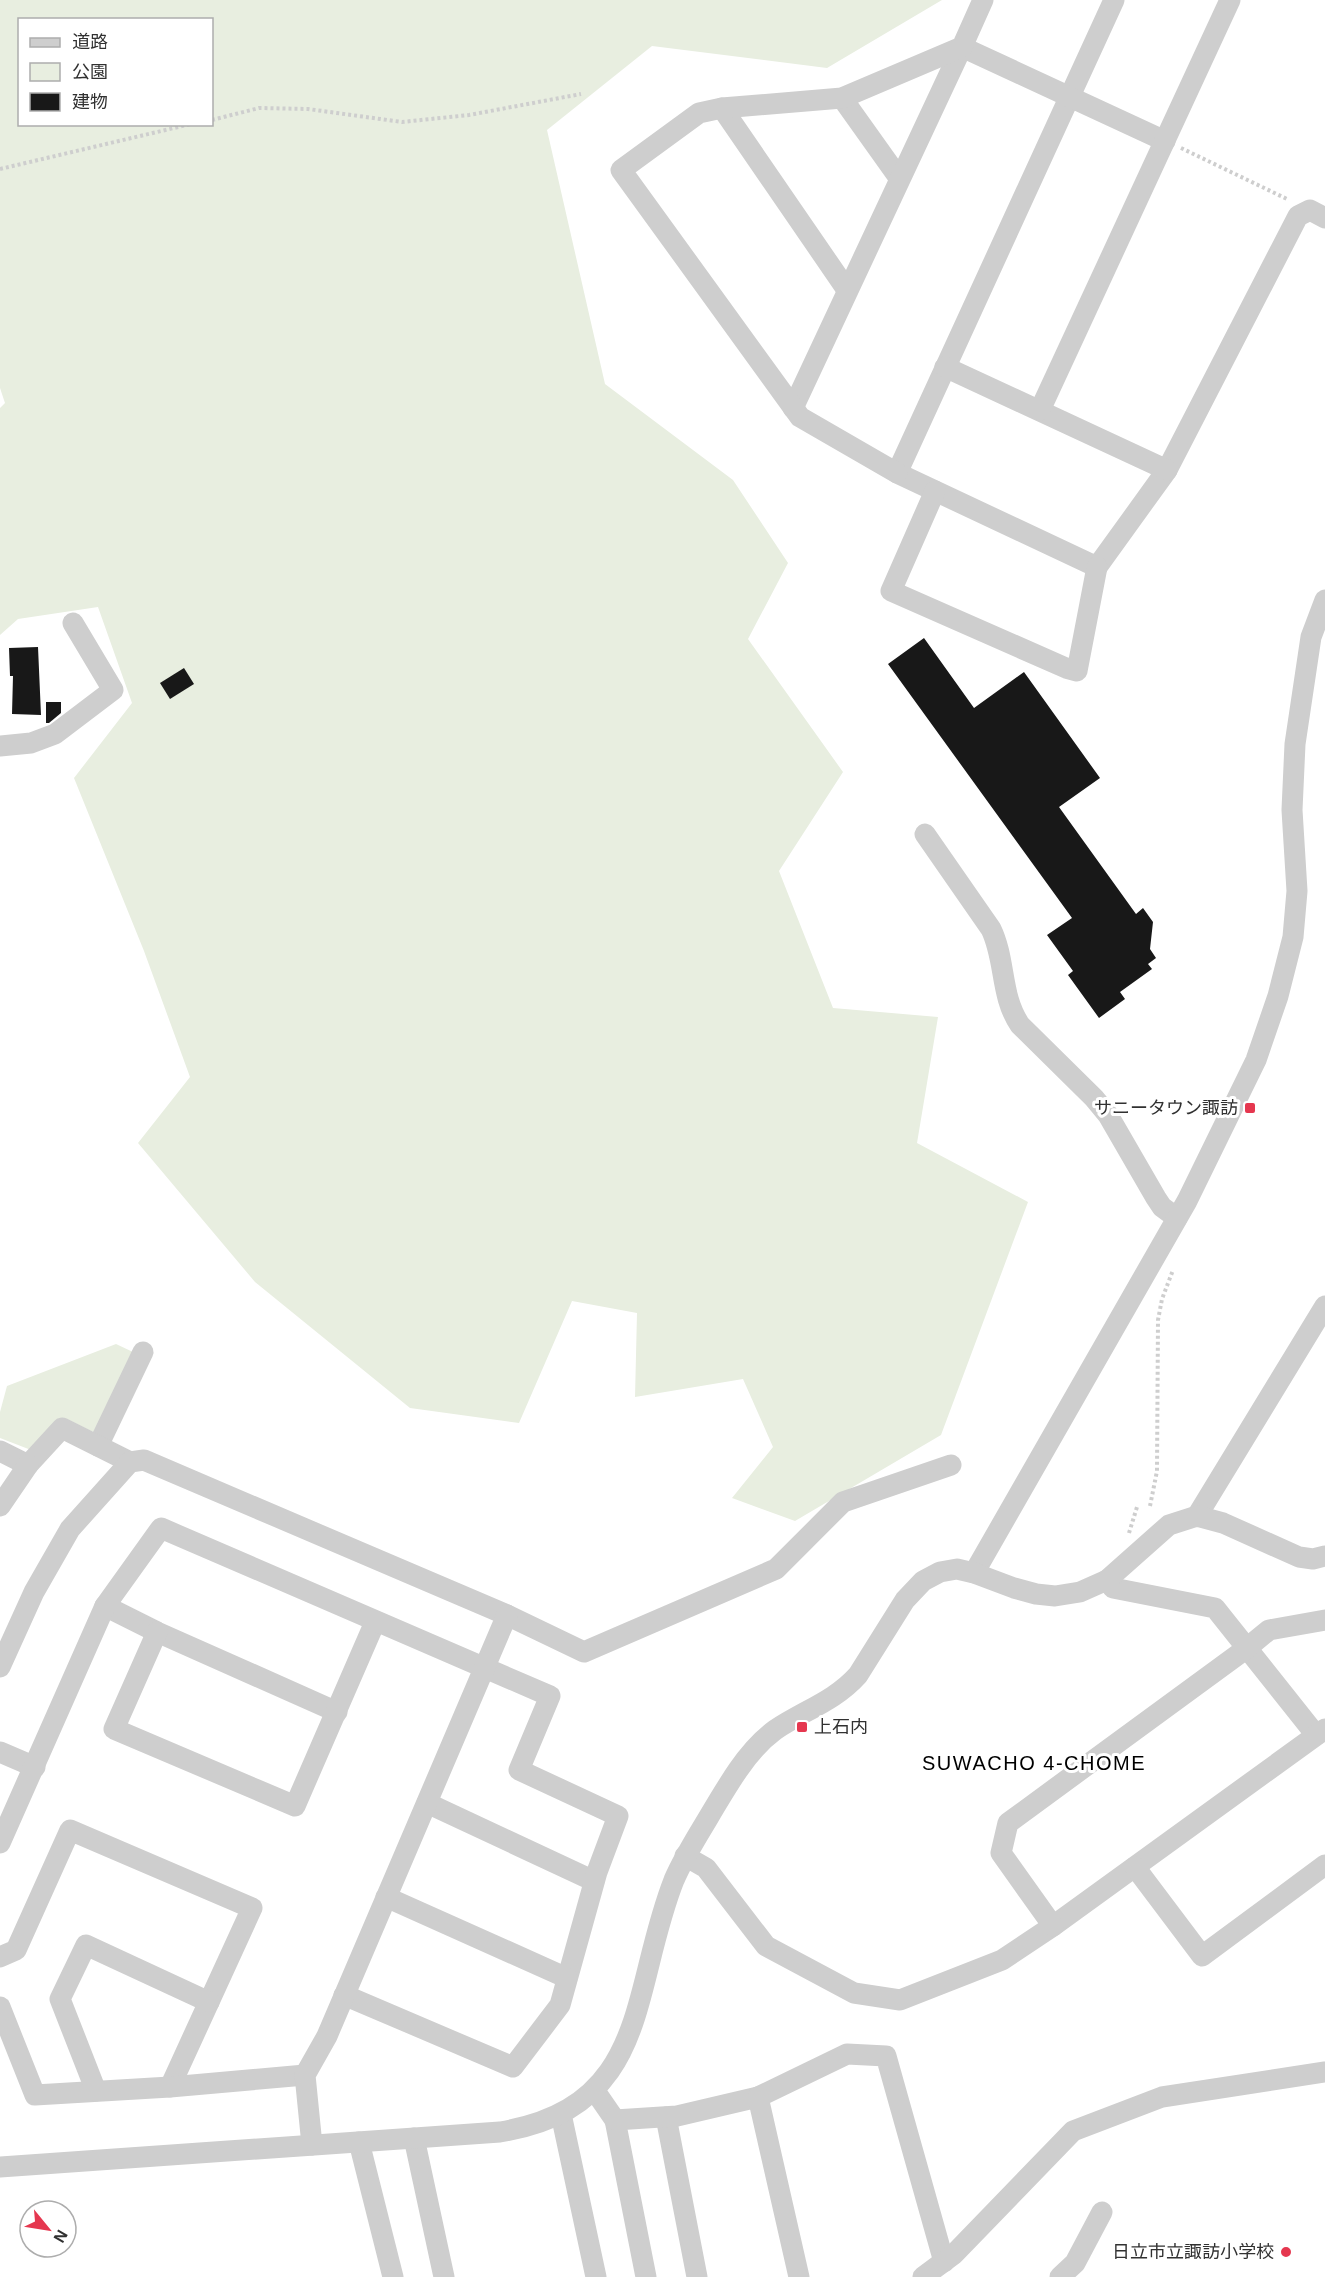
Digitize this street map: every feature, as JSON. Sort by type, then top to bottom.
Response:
[{"type":"street","points":[[793,408],[983,0]]},
{"type":"street","points":[[897,473],[1114,0]]},
{"type":"street","points":[[1040,410],[1230,0]]},
{"type":"street","points":[[1097,567],[897,473],[800,417],[621,170],[699,113],[722,108],[842,98],[962,47],[1166,141]]},
{"type":"street","points":[[842,98],[899,178]]},
{"type":"street","points":[[722,108],[847,290]]},
{"type":"street","points":[[935,491],[891,591],[1077,671],[1097,567],[1167,470],[1298,216],[1317,214]]},
{"type":"street","points":[[945,367],[1167,470]]},
{"type":"street","points":[[974,1573],[1177,1218],[1224,1130],[1256,1060],[1278,996],[1293,937],[1297,891],[1292,810],[1295,744],[1311,637],[1325,600]]},
{"type":"street","points":[[0,746],[31,743],[56,734],[113,690],[73,623]]},
{"type":"street","points":[[925,834],[991,929],[997,942],[1012,1014],[1020,1025],[1108,1114],[1156,1198],[1162,1207],[1177,1218]]},
{"type":"street","points":[[1197,1516],[1325,1306]]},
{"type":"street","points":[[98,1446],[143,1352]]},
{"type":"street","points":[[0,1506],[28,1465],[62,1428],[130,1462],[144,1460],[507,1616],[584,1652],[776,1569],[843,1502],[951,1465]]},
{"type":"street","points":[[0,1451],[28,1465]]},
{"type":"street","points":[[0,1667],[34,1592],[70,1529],[130,1462]]},
{"type":"street","points":[[0,2167],[500,2132],[522,2129],[561,2114],[595,2091],[608,2075],[624,2046],[675,1879],[686,1856],[750,1753],[777,1730],[835,1696],[848,1685],[858,1675],[905,1600],[923,1581],[940,1572],[957,1569],[1014,1588],[1055,1596],[1080,1592],[1107,1580],[1169,1525],[1197,1516],[1223,1523],[1299,1557],[1313,1559],[1325,1556]]},
{"type":"street","points":[[0,1843],[105,1606],[161,1528],[550,1696],[519,1770],[618,1816],[594,1881],[560,2005],[513,2067],[344,1995]]},
{"type":"street","points":[[686,1856],[706,1868],[766,1946],[854,1993],[900,2000],[1002,1960],[1053,1926],[1320,1732],[1215,1608],[1113,1588],[1107,1580]]},
{"type":"street","points":[[105,1606],[157,1632],[337,1712]]},
{"type":"street","points":[[312,2145],[305,2075],[327,2036],[507,1616]]},
{"type":"street","points":[[1053,1926],[1001,1853],[1008,1823],[1269,1630],[1325,1620]]},
{"type":"street","points":[[157,1632],[114,1729],[295,1806],[375,1622]]},
{"type":"street","points":[[0,1752],[35,1767]]},
{"type":"street","points":[[427,1803],[594,1881]]},
{"type":"street","points":[[0,1957],[16,1950],[70,1830],[252,1908],[170,2087]]},
{"type":"street","points":[[1135,1867],[1202,1956],[1325,1865]]},
{"type":"street","points":[[386,1897],[567,1978]]},
{"type":"street","points":[[96,2091],[60,1999],[86,1945],[209,2002]]},
{"type":"street","points":[[0,2007],[35,2095],[170,2087],[305,2075]]},
{"type":"street","points":[[615,2120],[666,2117],[758,2097],[847,2055],[886,2056],[944,2262]]},
{"type":"street","points":[[923,2277],[954,2254],[1073,2131],[1162,2097],[1325,2072]]},
{"type":"street","points":[[595,2091],[615,2120],[646,2277]]},
{"type":"street","points":[[758,2097],[799,2277]]},
{"type":"street","points":[[561,2114],[596,2277]]},
{"type":"street","points":[[666,2117],[697,2277]]},
{"type":"street","points":[[414,2138],[444,2277]]},
{"type":"street","points":[[359,2142],[393,2277]]},
{"type":"street","points":[[1060,2277],[1075,2263],[1102,2212]]},
{"type":"path","points":[[213,120],[259,108],[308,109],[402,122],[469,116],[581,94]]},
{"type":"path","points":[[0,169],[183,126]]},
{"type":"path","points":[[1166,141],[1317,214]]},
{"type":"path","points":[[1128,1535],[1137,1507]]},
{"type":"green space","points":[[0,0],[942,0],[827,68],[652,46],[547,130],[605,384],[733,480],[788,563],[748,639],[843,772],[779,871],[833,1008],[938,1017],[917,1143],[1028,1202],[941,1435],[795,1521],[732,1498],[773,1447],[743,1379],[635,1397],[637,1313],[572,1301],[519,1423],[410,1408],[255,1282],[138,1143],[190,1077],[144,951],[74,778],[132,703],[98,607],[18,619],[0,635],[0,408],[5,403],[0,388]]},
{"type":"green space","points":[[116,1344],[133,1352],[96,1433],[62,1420],[31,1450],[0,1438],[0,1412],[7,1386]]},
{"type":"building","points":[[924,638],[974,708],[1024,672],[1100,778],[1059,807],[1136,914],[1143,908],[1153,922],[1150,949],[1156,958],[1148,964],[1152,969],[1120,992],[1125,999],[1099,1018],[1068,975],[1073,971],[1047,935],[1072,918],[888,664]]},
{"type":"building","points":[[38,647],[41,715],[12,714],[13,676],[10,676],[9,648]]},
{"type":"building","points":[[184,668],[194,684],[170,699],[160,683]]},
{"type":"building","points":[[46,702],[61,702],[61,713],[49,723],[46,723]]},
{"type":"place","name":"サニータウン諏訪","points":[[1250,1108]]},
{"type":"place","name":"上石内","points":[[802,1727]]},
{"type":"place","name":"日立市立諏訪小学校","points":[[1286,2252]]},
{"type":"district","name":"SUWACHO 4-CHOME","points":[[1034,1763]]}]
